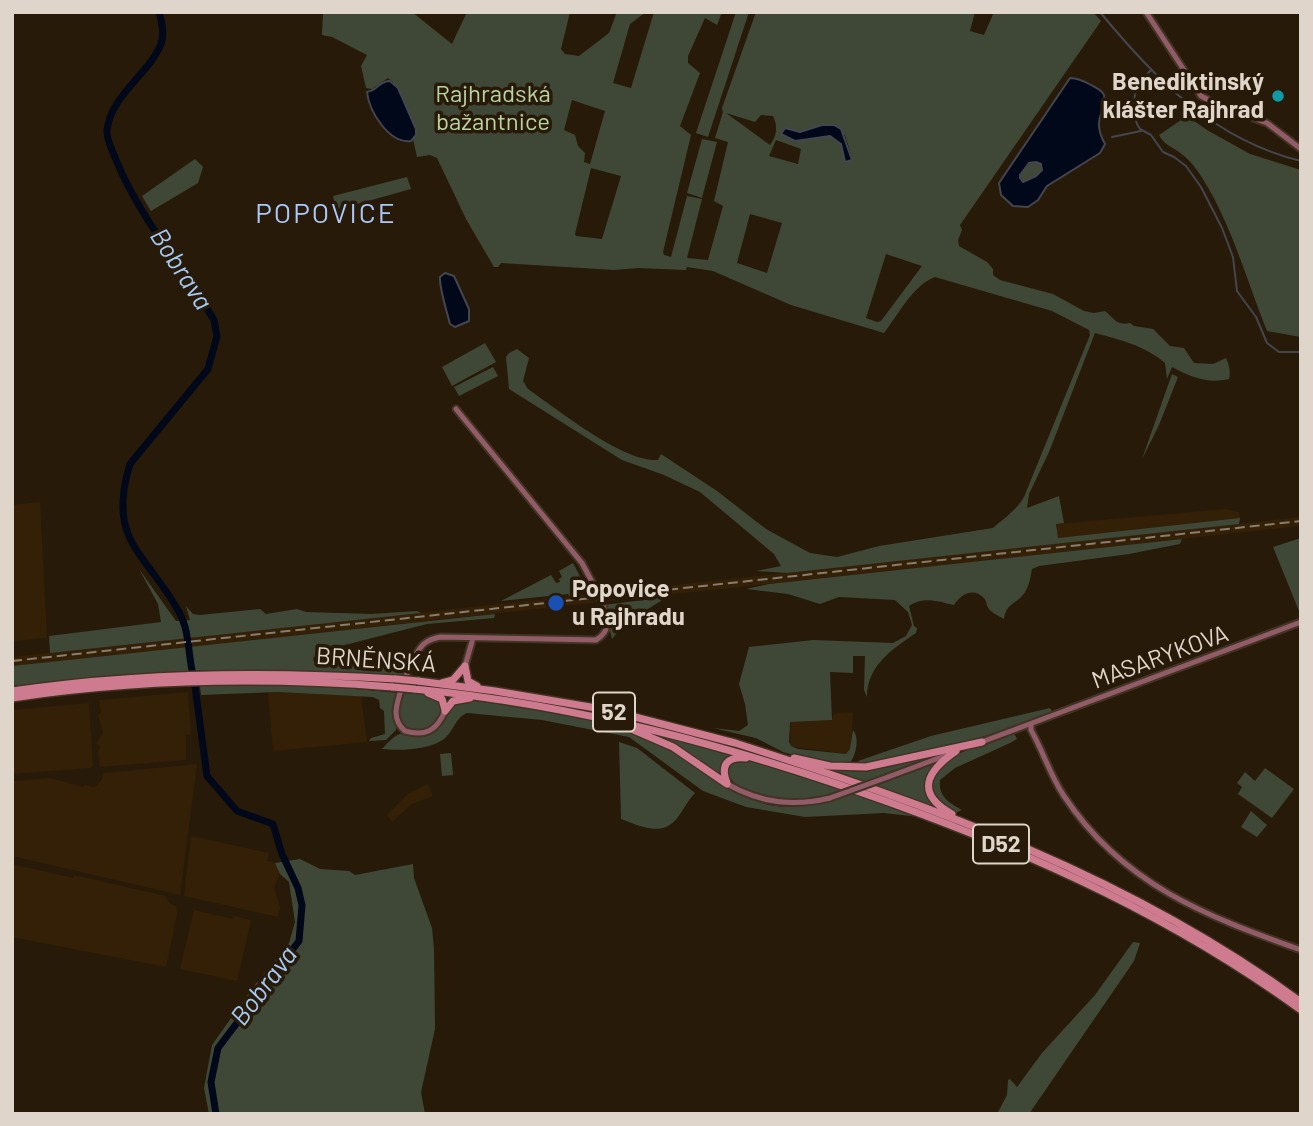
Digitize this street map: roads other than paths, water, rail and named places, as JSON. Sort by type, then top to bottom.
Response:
[{"type":"highway","points":[[438,684],[453,680],[465,666]]},
{"type":"highway","points":[[465,666],[469,682],[495,691]]},
{"type":"highway","name":"BRNĚNSKÁ","points":[[12,698],[184,679],[324,675],[416,685],[596,716]]},
{"type":"highway","name":"BRNĚNSKÁ","points":[[12,691],[113,679],[184,679]]},
{"type":"highway","name":"BRNĚNSKÁ","points":[[416,685],[438,684],[495,691],[608,710],[732,742]]},
{"type":"highway","points":[[416,685],[440,698],[445,711]]},
{"type":"highway","points":[[445,711],[456,699],[487,696]]},
{"type":"highway","points":[[596,716],[662,741],[727,784]]},
{"type":"highway","name":"D52","points":[[596,716],[691,738],[763,759],[981,836],[1142,907],[1301,1010]]},
{"type":"highway","points":[[732,742],[817,763],[855,768],[882,765],[982,742]]},
{"type":"highway","name":"D52","points":[[732,742],[869,787],[977,827],[1063,863],[1222,949],[1301,1002]]},
{"type":"highway","points":[[956,751],[940,762],[933,771],[929,780],[930,792],[941,807],[977,827]]},
{"type":"highway","points":[[727,784],[723,772],[728,760],[740,757],[763,759]]},
{"type":"street","points":[[1146,12],[1200,96],[1218,106],[1267,123],[1301,149]]},
{"type":"street","points":[[445,711],[435,729],[415,734],[403,730],[396,716],[401,693],[422,646],[438,638],[596,640],[604,635],[607,626],[598,593],[582,563],[456,409]]},
{"type":"street","name":"MASARYKOVA","points":[[727,784],[756,798],[776,803],[800,804],[830,798],[1029,727],[1301,622]]},
{"type":"street","points":[[465,666],[473,638]]},
{"type":"street","points":[[1029,727],[1053,778],[1074,810],[1118,858],[1175,899],[1213,917],[1301,950]]},
{"type":"water","points":[[1070,78],[1083,81],[1102,92],[1105,100],[1099,127],[1105,144],[1100,153],[1047,186],[1038,200],[1028,207],[1013,206],[1001,195],[999,183]],"holes":[[[1029,163],[1041,164],[1042,170],[1023,182],[1020,175]]]},
{"type":"water","points":[[390,81],[398,88],[416,129],[416,135],[411,141],[403,141],[388,132],[376,117],[369,100],[367,92]]},
{"type":"water","points":[[822,125],[834,125],[841,129],[852,160],[845,162],[841,144],[830,136],[795,141],[781,134],[785,128],[800,132]]},
{"type":"water","points":[[445,273],[454,276],[469,309],[469,321],[455,327],[450,324],[441,287],[440,277]]},
{"type":"waterway","name":"Bobrava","points":[[159,12],[163,32],[161,44],[115,106],[107,130],[108,138],[137,202],[214,320],[217,336],[208,369],[130,464],[124,490],[123,512],[134,545],[179,612],[186,633],[192,670]]},
{"type":"waterway","points":[[1100,12],[1142,61],[1188,104],[1241,138],[1301,161]]},
{"type":"waterway","points":[[1151,70],[1139,83],[1135,94],[1133,109],[1137,124],[1151,135],[1163,152],[1186,166],[1201,187],[1233,257],[1237,291],[1256,317],[1267,343],[1279,352],[1301,352]]},
{"type":"waterway","points":[[1112,137],[1141,131]]},
{"type":"waterway","name":"Bobrava","points":[[195,686],[207,776],[237,811],[273,824],[302,905],[299,941],[218,1048],[211,1082],[216,1114]]},
{"type":"railway","points":[[12,661],[1301,521]]},
{"type":"place","name":"Benediktinský klášter Rajhrad","points":[[1278,96]]},
{"type":"place","name":"Popovice u Rajhradu","points":[[556,603]]},
{"type":"district","name":"POPOVICE","points":[[326,214]]},
{"type":"park label","name":"Rajhradská bažantnice","points":[[493,108]]}]
